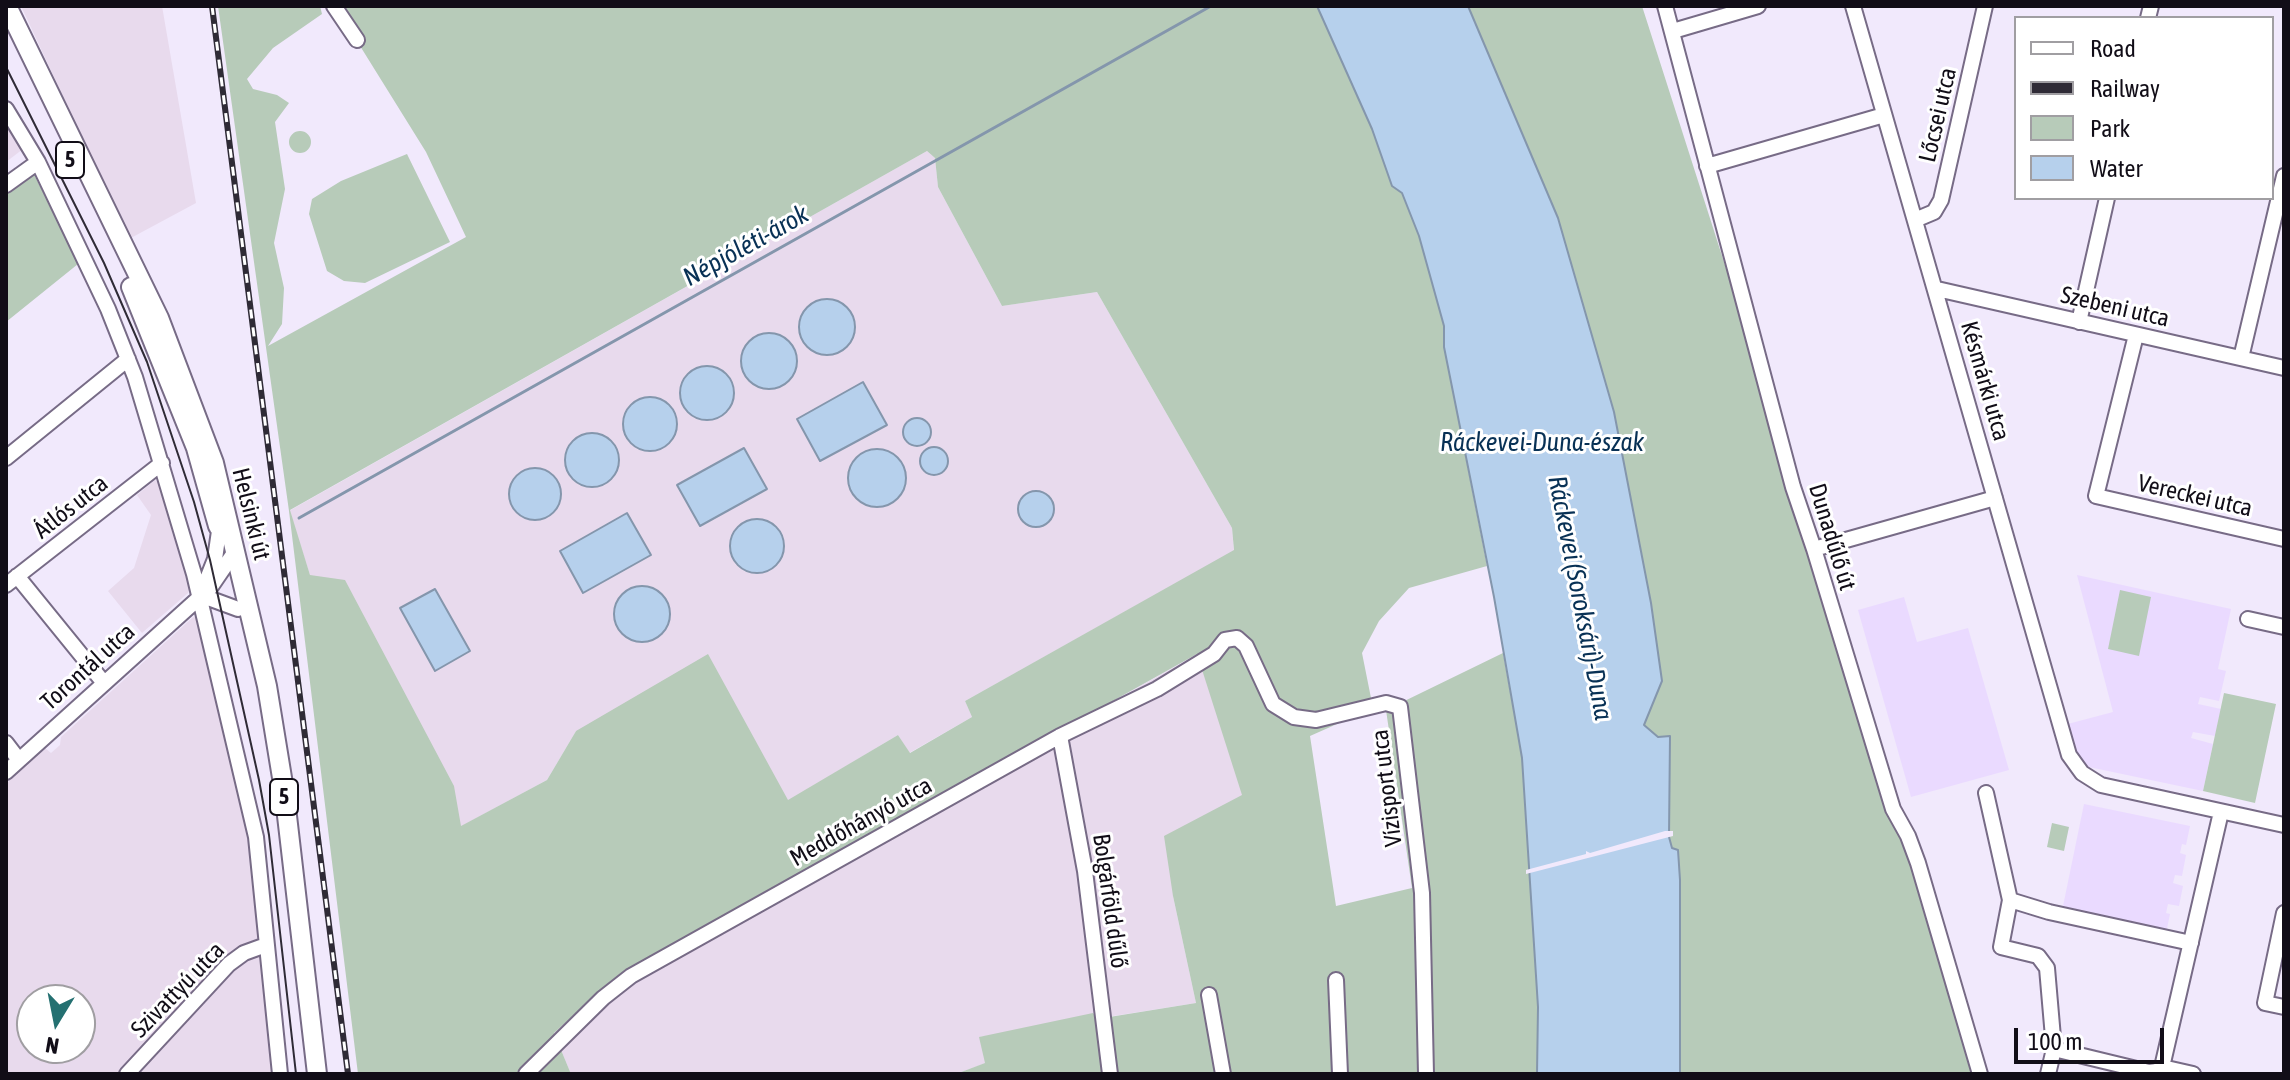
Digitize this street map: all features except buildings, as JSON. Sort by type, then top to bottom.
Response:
[{"type":"main road","name":"Helsinki út","points":[[7,6],[159,318],[214,463],[232,557],[238,609],[274,792],[306,1074]]},
{"type":"main road","name":"Helsinki út","points":[[6,29],[133,292],[196,448],[219,531],[232,557],[267,686],[284,790],[317,1074]]},
{"type":"street","points":[[334,6],[357,40]]},
{"type":"street","name":"Dunadűlő út","points":[[1665,6],[1793,487],[1893,809],[1918,863],[1980,1074]]},
{"type":"street","points":[[1673,31],[1758,6]]},
{"type":"street","name":"Késmárki utca","points":[[1853,6],[1937,289],[2066,749],[2076,767],[2101,785],[2221,812]]},
{"type":"street","name":"Lőcsei utca","points":[[1915,220],[1934,212],[1941,200],[1985,6]]},
{"type":"street","points":[[6,109],[38,162],[102,295],[128,359],[200,595],[256,837],[280,1074]]},
{"type":"street","points":[[1707,166],[1884,115]]},
{"type":"street","points":[[6,185],[38,162]]},
{"type":"street","points":[[2241,358],[2284,176]]},
{"type":"street","points":[[2079,322],[2107,200]]},
{"type":"street","name":"Szebeni utca","points":[[1937,289],[2284,368]]},
{"type":"street","name":"Vereckei utca","points":[[2136,335],[2096,496],[2284,539]]},
{"type":"street","points":[[6,458],[128,359]]},
{"type":"street","name":"Átlós utca","points":[[12,581],[162,463]]},
{"type":"street","points":[[1814,549],[1995,498]]},
{"type":"street","name":"Torontál utca","points":[[200,595],[214,564],[219,531]]},
{"type":"street","name":"Torontál utca","points":[[6,772],[215,583],[232,557]]},
{"type":"street","points":[[12,581],[104,683]]},
{"type":"street","points":[[200,595],[238,609]]},
{"type":"street","points":[[2248,619],[2284,627]]},
{"type":"street","name":"Meddőhányó utca","points":[[526,1074],[603,998],[631,976],[1060,736],[1157,689],[1214,654],[1225,640],[1237,638]]},
{"type":"street","name":"Vízisport utca","points":[[1237,638],[1246,646],[1273,704],[1294,717],[1316,720],[1386,703],[1400,707],[1422,893],[1426,1074]]},
{"type":"street","name":"Bolgárföld dűlő","points":[[1060,736],[1085,871],[1110,1074]]},
{"type":"street","points":[[6,743],[19,760]]},
{"type":"street","points":[[1986,793],[2010,900],[2001,947],[2038,956],[2047,968],[2054,1049],[2048,1074]]},
{"type":"street","points":[[2162,1067],[2221,812],[2284,825]]},
{"type":"street","points":[[2010,900],[2191,943]]},
{"type":"street","points":[[2284,913],[2265,1003],[2284,1007]]},
{"type":"street","name":"Szivattyú utca","points":[[127,1074],[229,964],[244,953],[266,945]]},
{"type":"street","points":[[1336,980],[1340,1074]]},
{"type":"street","points":[[1209,995],[1223,1074]]},
{"type":"street","points":[[2054,1049],[2149,1072],[2162,1067],[2192,1074]]},
{"type":"shaded area","points":[[21,6],[162,6],[196,203],[129,239]]},
{"type":"shaded area","points":[[6,110],[23,149],[6,162]]},
{"type":"shaded area","points":[[927,151],[935,158],[938,187],[1002,306],[1097,292],[1232,528],[1234,551],[965,701],[972,717],[909,753],[898,735],[788,801],[576,731],[547,780],[460,827],[310,575],[289,511]]},
{"type":"shaded area","points":[[155,480],[159,483],[173,535],[177,535],[191,584],[188,593],[142,633],[108,591],[134,568],[151,515],[137,495]]},
{"type":"shaded area","points":[[2077,575],[2231,609],[2218,669],[2226,671],[2219,701],[2200,697],[2198,704],[2221,709],[2215,736],[2193,732],[2191,738],[2213,744],[2203,791],[2089,767],[2071,750],[2064,725],[2113,712]]},
{"type":"shaded area","points":[[1904,597],[1917,642],[1968,628],[2009,770],[1911,797],[1858,610]]},
{"type":"shaded area","points":[[198,615],[248,826],[273,1074],[6,1074],[6,784],[45,748],[51,753],[60,745],[61,737]]},
{"type":"shaded area","points":[[1198,654],[1243,796],[1173,896],[1196,1003],[980,1037],[986,1063],[956,1074],[571,1074],[554,1033],[611,981]]},
{"type":"shaded area","points":[[2084,804],[2190,826],[2186,845],[2182,844],[2180,853],[2186,855],[2182,876],[2175,875],[2173,883],[2183,886],[2179,906],[2168,904],[2166,913],[2170,914],[2166,933],[2062,911]]},
{"type":"green space","points":[[218,6],[320,6],[322,14],[273,48],[247,79],[253,89],[277,95],[289,103],[275,122],[285,189],[274,243],[284,288],[282,324],[268,346],[466,237],[426,152],[347,25],[329,6],[1317,6],[1372,129],[1392,186],[1402,193],[1419,236],[1444,326],[1444,347],[1487,566],[1409,588],[1379,621],[1362,653],[1373,708],[1310,736],[1336,906],[1412,888],[1386,710],[1503,653],[1522,758],[1538,1008],[1537,1074],[956,1074],[985,1063],[979,1037],[1093,1013],[1097,1019],[1196,1003],[1173,896],[1164,836],[1242,795],[1197,654],[611,981],[554,1033],[571,1074],[358,1074],[289,511]],"holes":[[[927,151],[935,158],[938,187],[1002,306],[1097,292],[1232,528],[1234,550],[965,701],[972,717],[910,753],[898,735],[788,800],[708,654],[576,731],[547,780],[461,826],[454,786],[345,580],[310,575],[290,510]]]},
{"type":"green space","points":[[1468,6],[1642,6],[1984,1074],[1680,1074],[1680,880],[1669,837],[1670,737],[1658,737],[1643,726],[1662,681],[1558,218]]},
{"type":"green space","points":[[300,131],[308,134],[311,142],[308,150],[300,153],[292,150],[289,142],[292,134]]},
{"type":"green space","points":[[407,154],[450,242],[365,283],[344,281],[327,271],[309,214],[312,199],[341,181]]},
{"type":"green space","points":[[33,172],[78,264],[6,322],[6,191]]},
{"type":"green space","points":[[2120,590],[2151,597],[2139,656],[2108,649]]},
{"type":"green space","points":[[2224,693],[2276,704],[2255,803],[2203,791]]},
{"type":"green space","points":[[2052,823],[2069,827],[2064,851],[2047,847]]},
{"type":"water","name":"Ráckevei-Duna-észak","points":[[1317,6],[1468,6],[1558,218],[1614,412],[1651,603],[1662,681],[1644,725],[1658,737],[1670,736],[1669,837],[1672,848],[1678,850],[1680,880],[1680,1074],[1537,1074],[1538,1007],[1522,758],[1494,597],[1444,347],[1444,326],[1419,236],[1402,193],[1392,186],[1372,129]]},
{"type":"water","points":[[827,299],[847,307],[855,327],[847,347],[827,355],[807,347],[799,327],[807,307]]},
{"type":"water","points":[[769,333],[789,341],[797,361],[789,381],[769,389],[749,381],[741,361],[749,341]]},
{"type":"water","points":[[707,366],[726,374],[734,393],[726,412],[707,420],[688,412],[680,393],[688,374]]},
{"type":"water","points":[[863,382],[887,425],[820,461],[797,419]]},
{"type":"water","points":[[650,397],[669,405],[677,424],[669,443],[650,451],[631,443],[623,424],[631,405]]},
{"type":"water","points":[[917,418],[927,422],[931,432],[927,442],[917,446],[907,442],[903,432],[907,422]]},
{"type":"water","points":[[592,433],[611,441],[619,460],[611,479],[592,487],[573,479],[565,460],[573,441]]},
{"type":"water","points":[[934,447],[944,451],[948,461],[944,471],[934,475],[924,471],[920,461],[924,451]]},
{"type":"water","points":[[744,448],[767,489],[700,526],[677,485]]},
{"type":"water","points":[[877,449],[898,457],[906,478],[898,499],[877,507],[856,499],[848,478],[856,457]]},
{"type":"water","points":[[535,468],[553,476],[561,494],[553,512],[535,520],[517,512],[509,494],[517,476]]},
{"type":"water","points":[[1036,491],[1048,497],[1054,509],[1048,521],[1036,527],[1024,521],[1018,509],[1024,497]]},
{"type":"water","points":[[627,513],[651,555],[583,593],[560,551]]},
{"type":"water","points":[[757,519],[776,527],[784,546],[776,565],[757,573],[738,565],[730,546],[738,527]]},
{"type":"water","points":[[642,586],[662,594],[670,614],[662,634],[642,642],[622,634],[614,614],[622,594]]},
{"type":"water","points":[[435,589],[470,651],[435,671],[400,608]]},
{"type":"pier","points":[[1673,831],[1673,836],[1526,874],[1526,870],[1586,854],[1586,851],[1590,853]]},
{"type":"waterway","name":"Népjóléti-árok","points":[[299,518],[1211,6]]},
{"type":"tram line","points":[[6,67],[104,263],[147,362],[194,502],[210,560],[269,835],[296,1074]]},
{"type":"railway","points":[[212,6],[348,1074]]},
{"type":"water label","name":"Ráckevei (Soroksári)-Duna","points":[[1580,598]]}]
